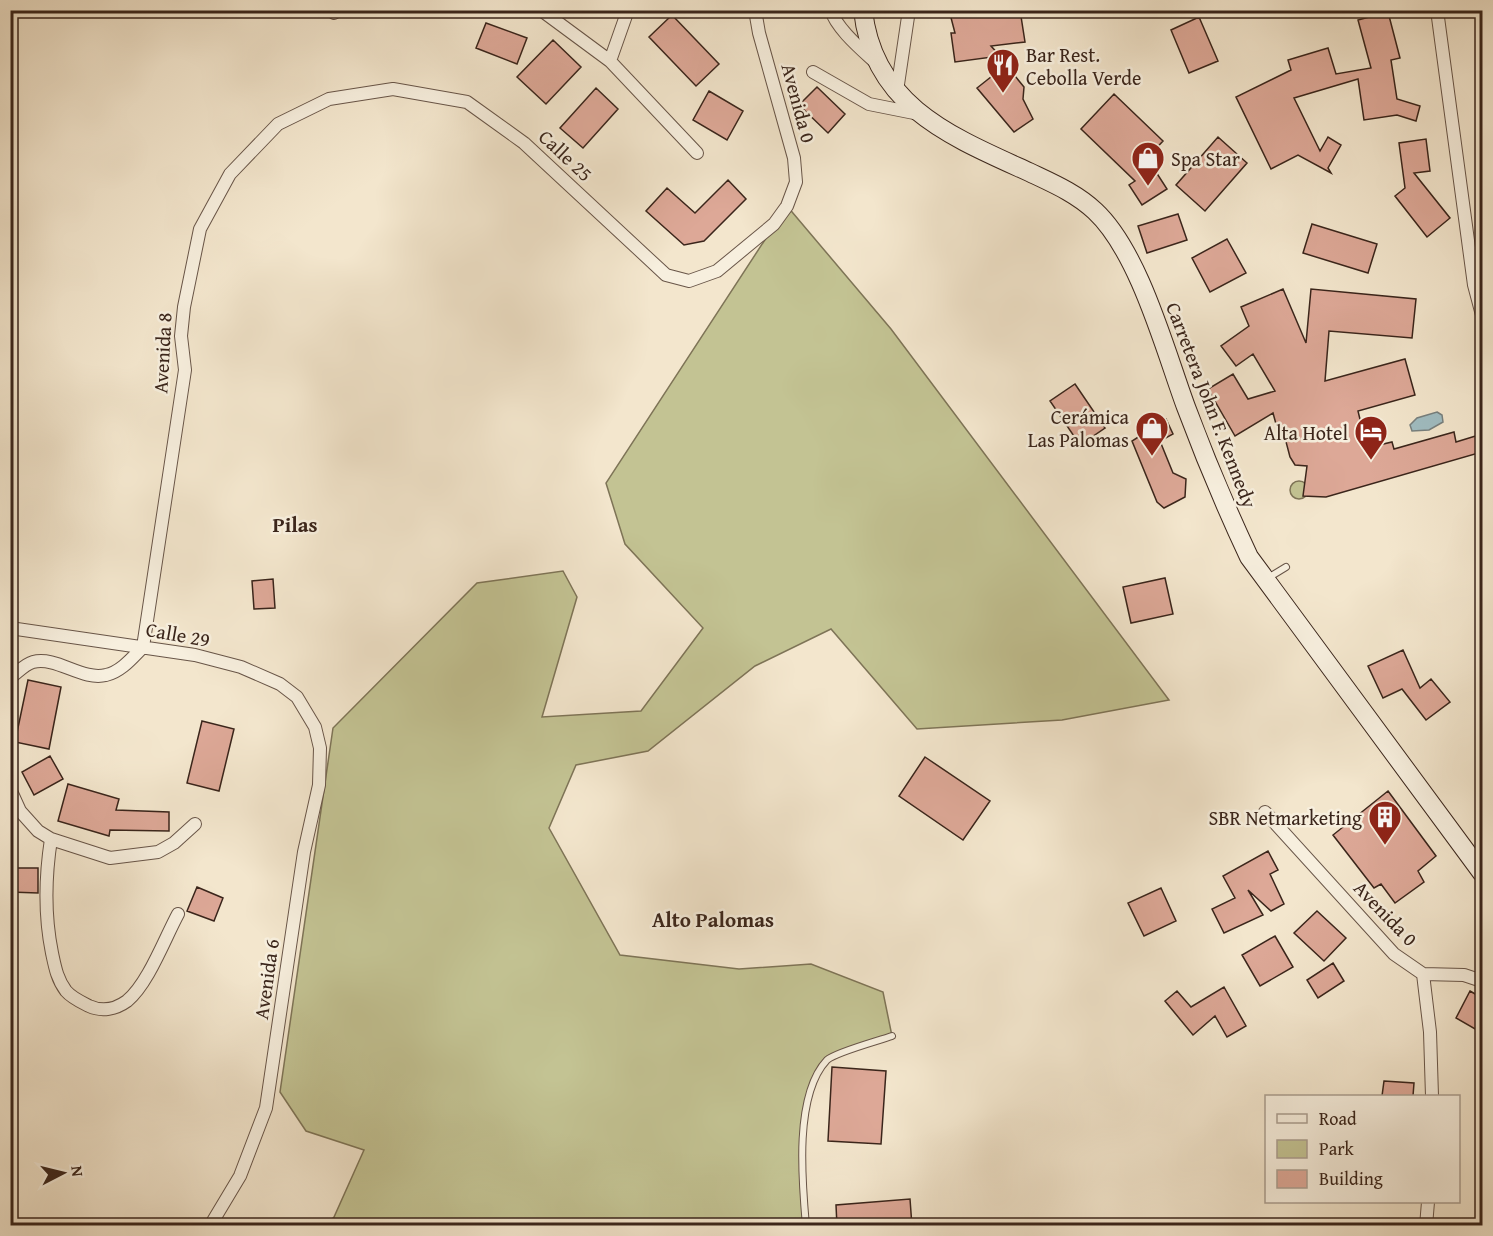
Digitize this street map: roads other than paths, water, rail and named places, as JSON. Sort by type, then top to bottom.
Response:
[{"type":"main road","name":"Carretera John F. Kennedy","points":[[863,10],[868,37],[878,65],[897,91],[921,115],[959,140],[1066,189],[1096,211],[1122,244],[1144,291],[1224,505],[1249,557],[1482,873]]},
{"type":"street","points":[[541,10],[610,61],[697,153]]},
{"type":"street","points":[[610,61],[628,10]]},
{"type":"street","name":"Avenida 0","points":[[755,10],[759,33],[794,158],[796,182],[787,206]]},
{"type":"street","points":[[831,10],[833,16],[852,40],[878,65]]},
{"type":"street","points":[[897,91],[909,10]]},
{"type":"street","points":[[1437,10],[1474,285],[1482,315]]},
{"type":"street","points":[[813,72],[869,104],[921,115]]},
{"type":"street","name":"Calle 25","points":[[278,124],[329,99],[393,89],[467,102],[524,143],[666,275],[689,281],[717,271],[774,224],[787,206]]},
{"type":"street","name":"Avenida 8","points":[[143,647],[185,370],[181,336],[184,307],[200,229],[230,174],[278,124]]},
{"type":"street","name":"Calle 29","points":[[10,628],[195,655],[241,667],[280,684],[297,697],[315,727]]},
{"type":"street","points":[[10,678],[31,662],[42,661],[87,674],[106,675],[122,667],[143,647]]},
{"type":"street","name":"Avenida 6","points":[[210,1226],[240,1176],[266,1108],[304,852],[319,785],[320,748],[315,727]]},
{"type":"street","points":[[10,789],[20,811],[38,831],[51,839],[110,858],[158,852],[174,843],[195,824]]},
{"type":"street","name":"Avenida 0","points":[[1265,812],[1394,954],[1424,974]]},
{"type":"street","points":[[51,839],[45,874],[46,924],[57,975],[67,992],[79,1001],[96,1010],[114,1008],[128,1000],[142,985],[178,914]]},
{"type":"street","points":[[1432,1095],[1430,1032],[1424,974],[1464,975],[1482,981]]},
{"type":"street","points":[[1426,1226],[1428,1203]]},
{"type":"lane","points":[[1265,579],[1286,567]]},
{"type":"lane","points":[[806,1226],[803,1189],[803,1124],[815,1077],[829,1059],[892,1036]]},
{"type":"water","points":[[1437,412],[1442,415],[1443,422],[1429,430],[1412,431],[1410,425],[1417,418]]},
{"type":"place","name":"Bar Rest. Cebolla Verde","points":[[1003,94]]},
{"type":"place","name":"Spa Star","points":[[1148,187]]},
{"type":"place","name":"Cerámica Las Palomas","points":[[1152,457]]},
{"type":"place","name":"Alta Hotel","points":[[1371,461]]},
{"type":"place","name":"SBR Netmarketing","points":[[1385,846]]},
{"type":"district","name":"Pilas","points":[[295,524]]},
{"type":"district","name":"Alto Palomas","points":[[713,919]]}]
